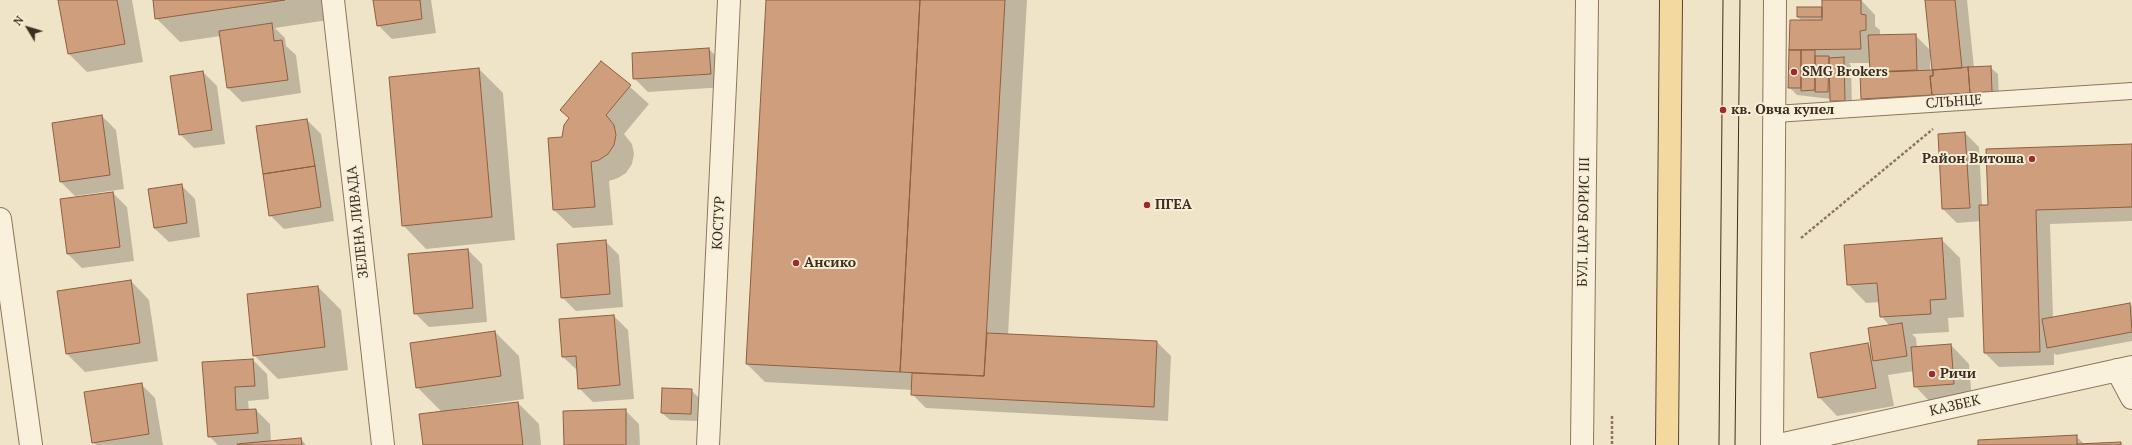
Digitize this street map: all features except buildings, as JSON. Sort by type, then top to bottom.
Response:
[{"type":"main road","points":[[1667,445],[1671,0]]},
{"type":"street","name":"ЗЕЛЕНА ЛИВАДА","points":[[333,0],[383,445]]},
{"type":"street","name":"КОСТУР","points":[[708,445],[729,0]]},
{"type":"street","name":"БУЛ. ЦАР БОРИС III","points":[[1582,445],[1587,0]]},
{"type":"street","points":[[1772,445],[1775,0]]},
{"type":"street","points":[[0,219],[31,445]]},
{"type":"street","points":[[2124,368],[2132,398]]},
{"type":"street","name":"КАЗБЕК","points":[[1779,445],[2124,368]]},
{"type":"lane","name":"СЛЪНЦЕ","points":[[1775,114],[2132,91]]},
{"type":"path","points":[[1797,241],[1965,102]]},
{"type":"tram line","points":[[1719,445],[1723,0]]},
{"type":"tram line","points":[[1735,445],[1740,0]]},
{"type":"place","name":"SMG Brokers","points":[[1794,72]]},
{"type":"place","name":"кв. Овча купел","points":[[1723,110]]},
{"type":"place","name":"Район Витоша","points":[[2032,159]]},
{"type":"place","name":"ПГЕА","points":[[1147,205]]},
{"type":"place","name":"Ансико","points":[[796,263]]},
{"type":"place","name":"Ричи","points":[[1932,374]]}]
